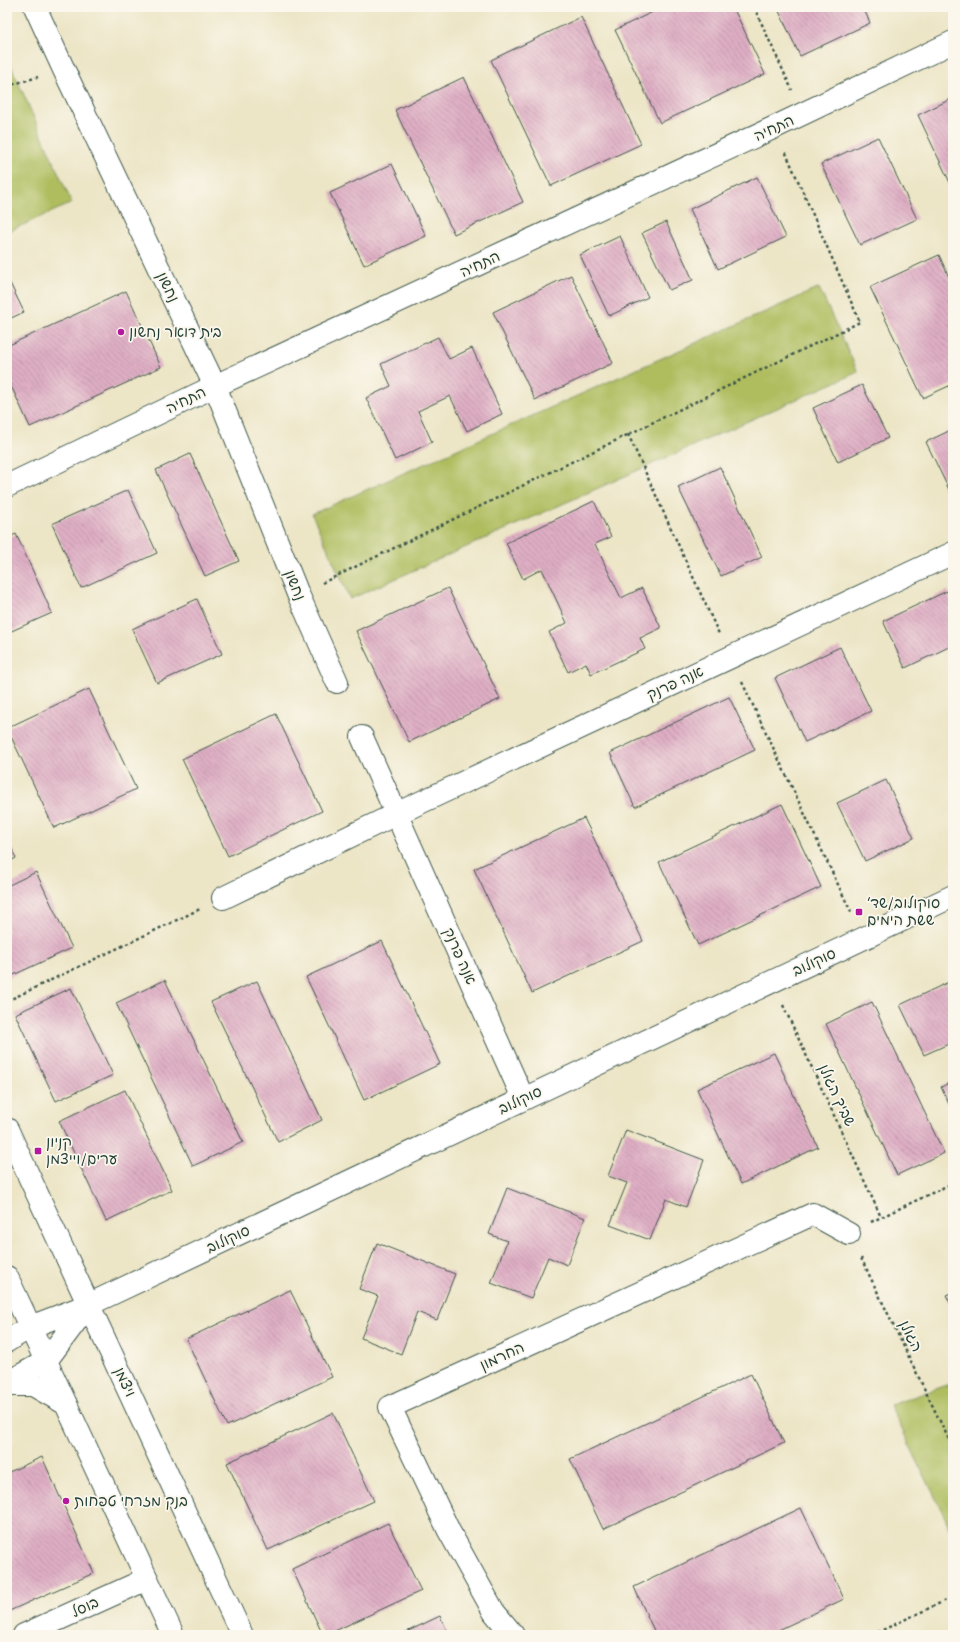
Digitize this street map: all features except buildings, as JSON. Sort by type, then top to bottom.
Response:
[{"type":"street","name":"נחשון","points":[[36,7],[64,70],[215,386],[298,594],[337,682]]},
{"type":"street","name":"התחיה","points":[[7,486],[215,386],[775,128],[953,42]]},
{"type":"street","name":"אנה פרנק","points":[[223,898],[396,814],[953,553]]},
{"type":"street","name":"אנה פרנק","points":[[362,737],[524,1098]]},
{"type":"street","name":"סוקולוב","points":[[7,1341],[30,1327],[88,1305],[953,896]]},
{"type":"street","name":"ויצמן","points":[[7,1129],[242,1635]]},
{"type":"street","name":"החרמון","points":[[513,1635],[494,1612],[449,1531],[390,1407],[813,1214],[849,1234]]},
{"type":"street","points":[[7,1318],[11,1285]]},
{"type":"street","points":[[11,1285],[173,1635]]},
{"type":"street","points":[[7,1384],[46,1361],[88,1305]]},
{"type":"street","points":[[7,1384],[33,1385],[66,1404]]},
{"type":"street","name":"בוסל","points":[[24,1635],[147,1579]]},
{"type":"path","points":[[754,7],[804,114]]},
{"type":"path","points":[[7,86],[64,70]]},
{"type":"path","points":[[298,594],[860,322],[775,128]]},
{"type":"path","points":[[628,434],[730,657],[864,938]]},
{"type":"path","points":[[7,1001],[223,898]]},
{"type":"path","name":"שביך הגולן","points":[[772,981],[881,1217]]},
{"type":"path","points":[[849,1234],[953,1183]]},
{"type":"path","name":"הגולן","points":[[849,1234],[953,1448]]},
{"type":"path","points":[[872,1635],[953,1597]]},
{"type":"green space","points":[[7,57],[72,203],[7,232]]},
{"type":"green space","points":[[819,288],[858,372],[350,599],[312,514]]},
{"type":"green space","points":[[953,1383],[953,1534],[890,1405]]},
{"type":"place","name":"בית דואר נחשון","points":[[121,332]]},
{"type":"place","name":"סוקולוב/שד׳ ששת הימים","points":[[859,912]]},
{"type":"place","name":"קניון ערים/וייצמן","points":[[38,1151]]},
{"type":"place","name":"בנק מזרחי טפחות","points":[[66,1501]]}]
